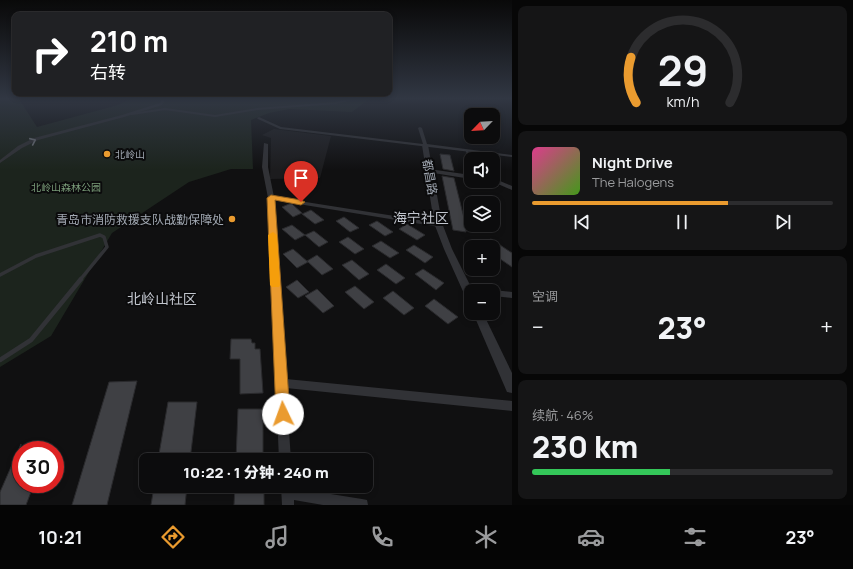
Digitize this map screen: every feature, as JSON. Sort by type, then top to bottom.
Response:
[{"type":"street","points":[[0,162],[20,147],[36,139],[98,123]]},
{"type":"street","points":[[269,123],[280,128],[512,156]]},
{"type":"street","points":[[420,128],[425,146]]},
{"type":"street","points":[[266,144],[265,167],[271,198],[285,453]]},
{"type":"street","name":"都昌路","points":[[425,146],[439,225],[448,249],[466,284]]},
{"type":"street","points":[[429,171],[464,176]]},
{"type":"street","points":[[500,183],[512,188]]},
{"type":"street","points":[[271,198],[439,225]]},
{"type":"street","points":[[500,294],[512,295]]},
{"type":"street","points":[[481,320],[512,387]]},
{"type":"street","points":[[281,383],[512,406]]},
{"type":"street","points":[[287,495],[362,505]]},
{"type":"lane","points":[[0,275],[36,256],[100,235],[104,237],[107,247],[31,340],[0,360]]},
{"type":"shaded area","points":[[274,129],[331,136],[320,178],[270,179],[271,138],[262,135]]},
{"type":"green space","name":"北岭山森林公园","points":[[0,123],[34,123],[37,127],[53,123],[251,123],[253,169],[231,169],[189,182],[112,233],[51,336],[0,367]]},
{"type":"building","points":[[440,154],[450,155],[454,171],[443,169]]},
{"type":"building","points":[[442,176],[454,178],[464,218],[464,232],[453,230]]},
{"type":"building","points":[[292,204],[302,213],[293,217],[282,207]]},
{"type":"building","points":[[311,210],[324,220],[315,224],[302,214]]},
{"type":"building","points":[[344,217],[359,228],[350,232],[336,221]]},
{"type":"building","points":[[377,221],[393,232],[385,236],[369,225]]},
{"type":"building","points":[[407,224],[425,235],[417,240],[399,229]]},
{"type":"building","points":[[292,225],[305,235],[295,240],[282,229]]},
{"type":"building","points":[[314,231],[328,242],[319,247],[305,235]]},
{"type":"building","points":[[348,237],[364,249],[355,254],[339,242]]},
{"type":"building","points":[[381,241],[399,253],[390,258],[372,246]]},
{"type":"building","points":[[414,245],[433,257],[425,263],[406,250]]},
{"type":"building","points":[[500,245],[512,253],[512,267],[500,259]]},
{"type":"building","points":[[293,249],[308,262],[297,268],[283,254]]},
{"type":"building","points":[[317,255],[333,269],[322,275],[307,261]]},
{"type":"building","points":[[352,260],[369,274],[359,280],[342,265]]},
{"type":"building","points":[[386,264],[405,278],[396,284],[377,270]]},
{"type":"building","points":[[423,269],[444,283],[436,290],[415,274]]},
{"type":"building","points":[[297,280],[309,292],[298,298],[286,287]]},
{"type":"building","points":[[355,286],[374,302],[364,309],[345,292]]},
{"type":"building","points":[[317,289],[334,306],[323,313],[305,296]]},
{"type":"building","points":[[393,291],[414,308],[404,315],[383,298]]},
{"type":"building","points":[[434,299],[458,317],[448,324],[425,306]]},
{"type":"building","points":[[231,339],[251,339],[252,343],[255,343],[255,349],[260,349],[263,393],[240,394],[240,359],[230,359]]},
{"type":"building","points":[[137,381],[107,505],[72,505],[109,382]]},
{"type":"building","points":[[168,402],[197,402],[191,453],[159,453]]},
{"type":"building","points":[[238,409],[263,409],[263,453],[236,453]]},
{"type":"building","points":[[12,465],[12,493],[31,493],[26,505],[0,505],[0,492]]},
{"type":"building","points":[[153,493],[186,493],[185,505],[151,505]]},
{"type":"building","points":[[235,493],[264,493],[264,505],[234,505]]},
{"type":"slow traffic","points":[[273,235],[275,285]]},
{"type":"place","name":"北岭山","points":[[107,154]]},
{"type":"place","name":"青岛市消防救援支队战勤保障处","points":[[232,219]]},
{"type":"district","name":"海宁社区","points":[[421,217]]},
{"type":"district","name":"北岭山社区","points":[[162,298]]},
{"type":"route","points":[[283,414],[271,198],[301,202]]}]
